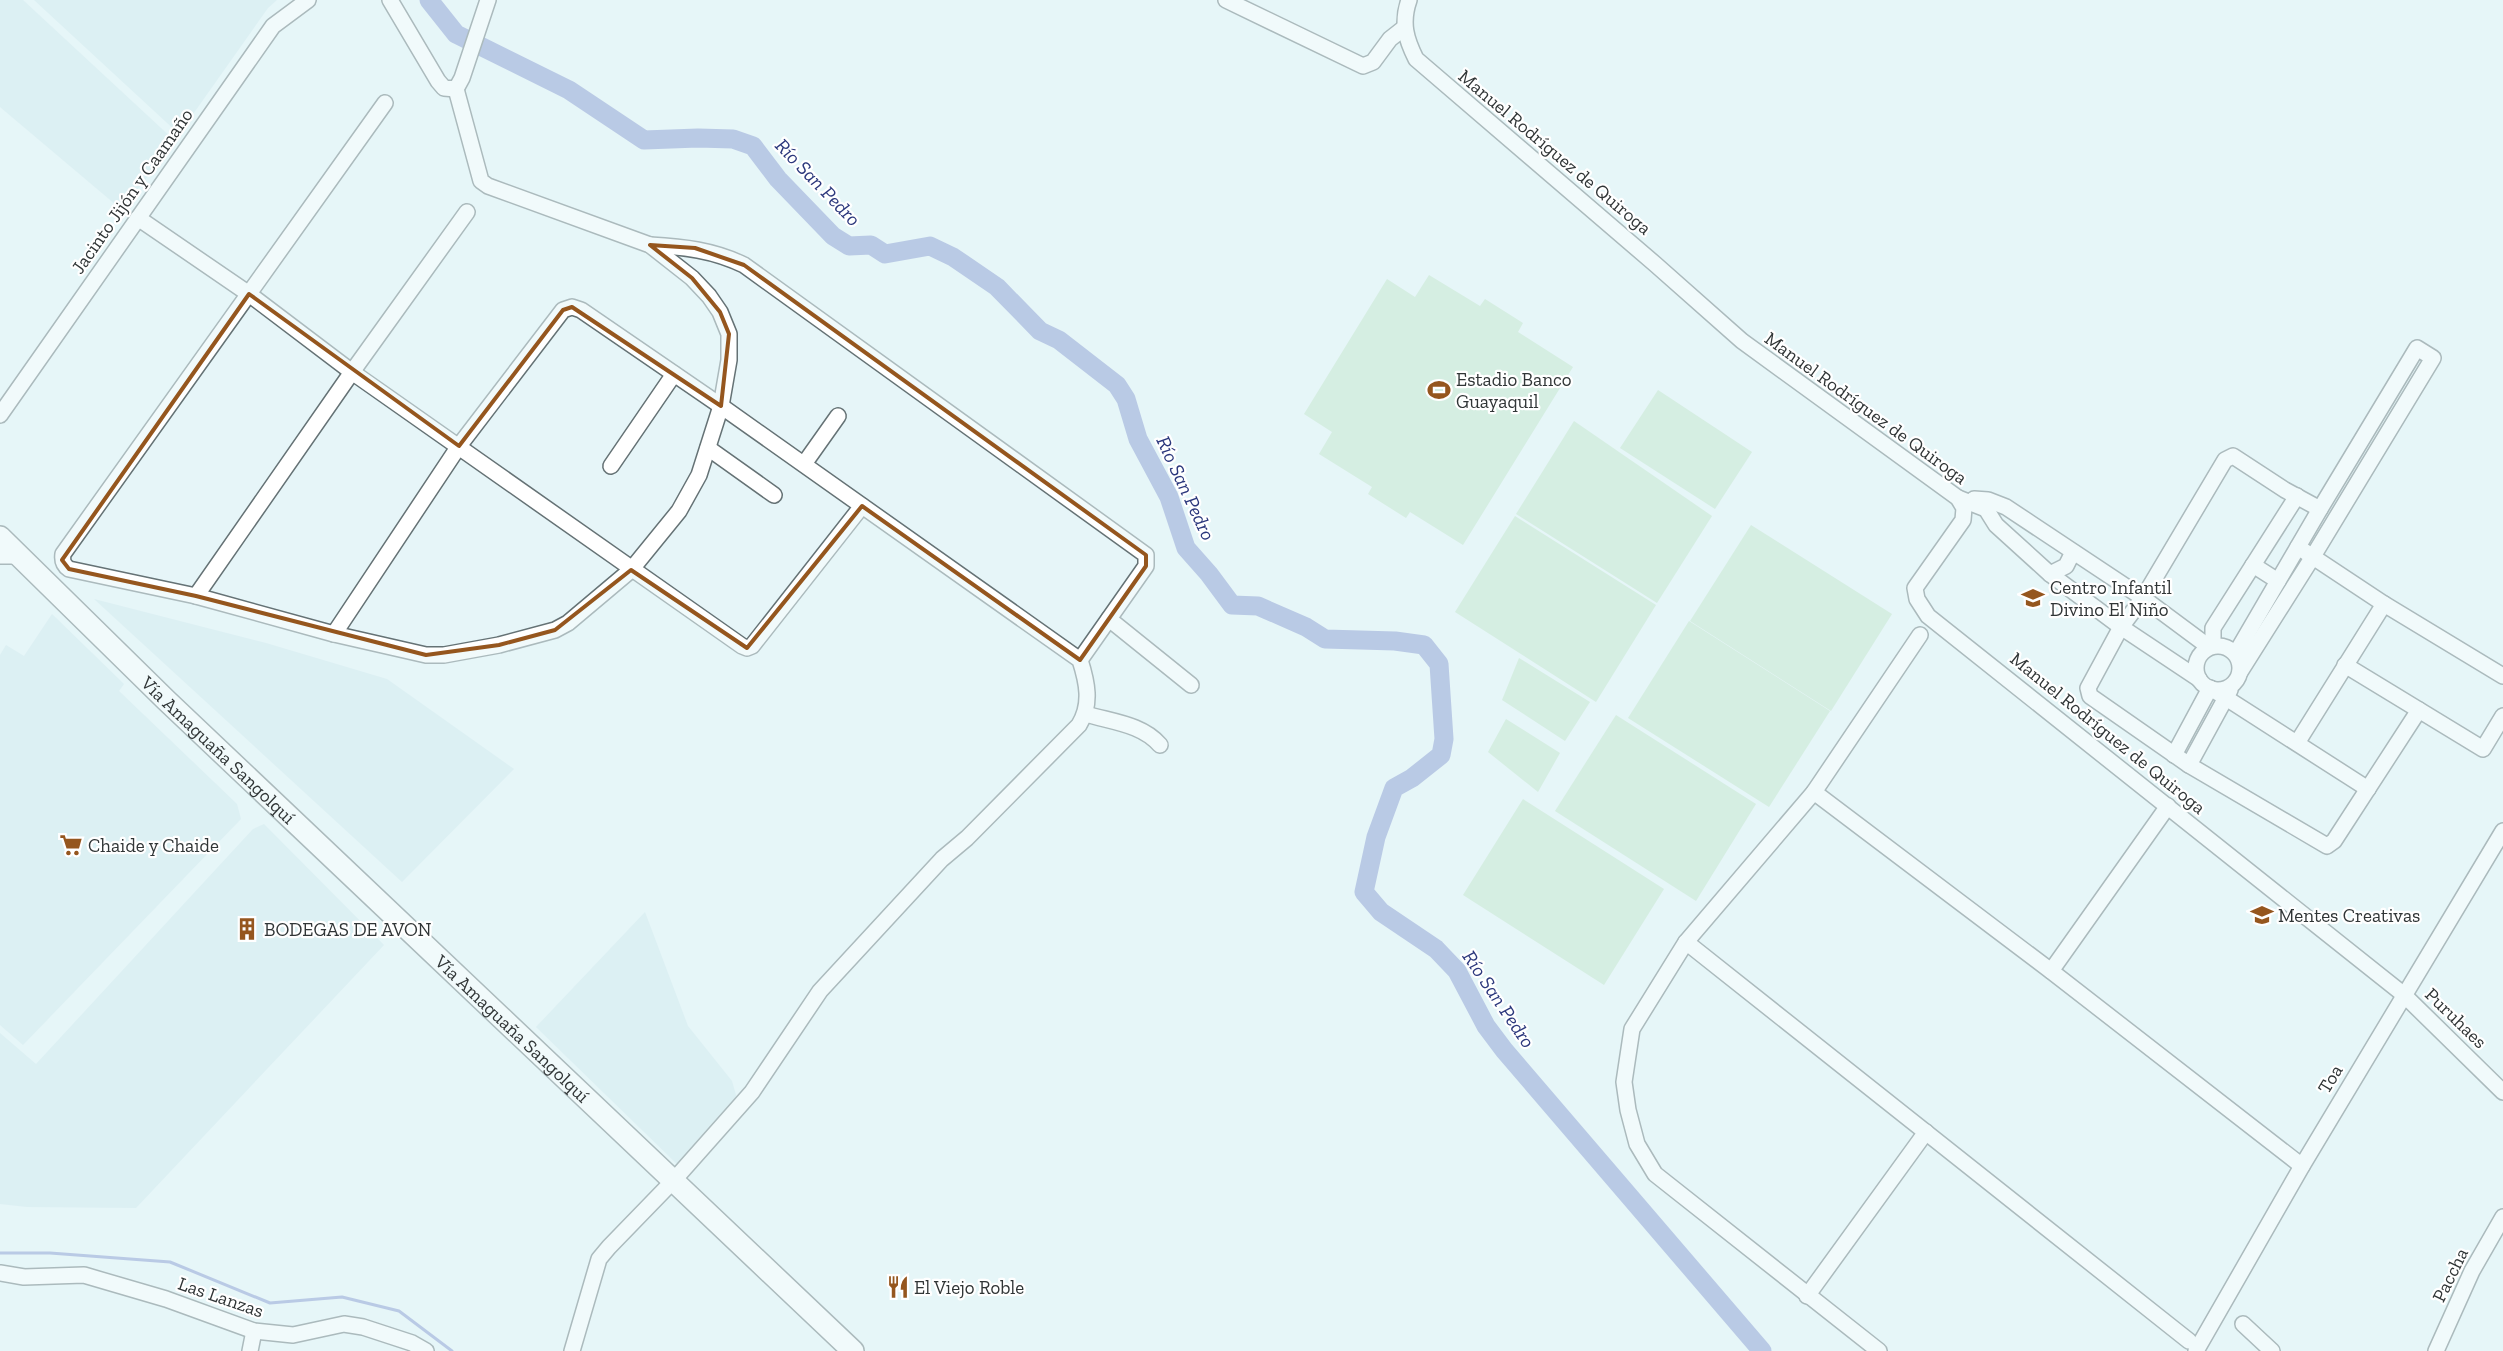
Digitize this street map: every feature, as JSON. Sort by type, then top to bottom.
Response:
[{"type":"highway","name":"Vía Amaguaña Sangolquí","points":[[0,538],[10,556],[166,700],[853,1351]]},
{"type":"street","name":"Jacinto Jijón y Caamaño","points":[[0,415],[273,26],[308,0]]},
{"type":"street","points":[[390,0],[438,81],[444,88],[459,83]]},
{"type":"street","points":[[1226,0],[1363,66],[1373,62],[1390,39],[1404,28]]},
{"type":"street","name":"Manuel Rodríguez de Quiroga","points":[[1409,0],[1405,12],[1404,28],[1416,60],[1656,264],[1742,341],[1958,498],[1964,508],[1963,520],[1915,588],[1922,607],[1928,616],[2403,994]]},
{"type":"street","points":[[487,4],[459,83],[481,181],[488,186],[650,245],[695,248],[721,254],[744,265],[1139,549],[1146,555],[1146,566],[1080,660]]},
{"type":"street","points":[[385,103],[63,554],[62,560],[69,569],[196,596],[334,634],[426,655],[444,655],[499,646],[555,630],[568,623],[631,570],[679,511],[699,475],[721,406],[729,360],[729,334],[720,312],[692,278],[650,245]]},
{"type":"street","points":[[196,596],[352,372],[467,212]]},
{"type":"street","points":[[138,218],[249,294],[352,372],[459,446],[631,570],[747,648],[752,646],[862,506]]},
{"type":"street","points":[[334,634],[459,446],[563,310],[572,307],[582,310],[721,406],[1080,660],[1086,678],[1088,704],[1086,714],[1079,725],[966,838],[942,859],[820,991],[752,1092],[674,1180],[609,1247],[599,1260],[572,1351]]},
{"type":"street","points":[[2189,765],[2233,685],[2349,499],[2433,358],[2417,348],[2331,489],[2236,654]]},
{"type":"street","points":[[611,466],[674,374]]},
{"type":"street","points":[[804,464],[838,416]]},
{"type":"street","points":[[708,448],[774,495]]},
{"type":"street","points":[[2320,508],[2297,496],[2243,461],[2230,456],[2225,460],[2143,598],[2121,627],[2088,684],[2088,692],[2090,696],[2189,765],[2327,846],[2334,841],[2419,710]]},
{"type":"street","points":[[2331,489],[2349,499]]},
{"type":"street","points":[[2207,685],[2196,673],[2197,660],[2211,646],[2213,628],[2297,496]]},
{"type":"street","points":[[1958,498],[1988,500],[2006,507],[2143,598],[2211,646],[2226,646],[2239,659],[2233,685]]},
{"type":"street","points":[[1958,498],[1986,508],[1996,525],[2050,574],[2121,627],[2207,685],[2233,685],[2298,744],[2368,790]]},
{"type":"street","points":[[2298,547],[2384,604],[2503,676]]},
{"type":"street","points":[[2050,574],[2066,566],[2073,552]]},
{"type":"street","points":[[2253,565],[2278,581]]},
{"type":"street","points":[[2298,744],[2384,604]]},
{"type":"street","points":[[1109,618],[1191,685]]},
{"type":"street","points":[[1879,1351],[1655,1174],[1637,1144],[1624,1082],[1632,1029],[1686,942],[1814,792],[1920,635]]},
{"type":"street","points":[[2345,665],[2483,749],[2503,716]]},
{"type":"street","points":[[2174,755],[2207,685]]},
{"type":"street","points":[[1086,714],[1137,727],[1152,735],[1160,745]]},
{"type":"street","points":[[1814,792],[2051,971],[2302,1166]]},
{"type":"street","points":[[2051,971],[2168,806]]},
{"type":"street","name":"Toa","points":[[2192,1346],[2503,831]]},
{"type":"street","points":[[1686,942],[2192,1346]]},
{"type":"street","name":"Puruhaes","points":[[2403,994],[2503,1092]]},
{"type":"street","points":[[1807,1296],[1926,1132]]},
{"type":"street","name":"Paccha","points":[[2436,1351],[2472,1271],[2503,1217]]},
{"type":"street","name":"Las Lanzas","points":[[0,1273],[24,1278],[84,1275],[166,1299],[254,1331],[293,1336],[344,1324],[363,1327],[412,1343],[426,1351]]},
{"type":"street","points":[[2242,1324],[2272,1351]]},
{"type":"street","points":[[250,1351],[254,1331]]},
{"type":"highlighted area","points":[[650,245],[695,248],[744,265],[1139,549],[1146,555],[1146,566],[1080,660],[862,506],[747,648],[631,570],[555,630],[499,645],[426,655],[196,596],[69,569],[62,560],[249,294],[459,446],[563,310],[572,307],[721,406],[729,334],[720,312],[692,278]]},
{"type":"shaded area","points":[[0,0],[23,0],[175,141],[122,210],[0,107]]},
{"type":"shaded area","points":[[34,0],[277,0],[268,8],[179,134]]},
{"type":"shaded area","points":[[94,599],[266,643],[387,679],[514,769],[402,882]]},
{"type":"shaded area","points":[[52,614],[124,684],[119,691],[237,804],[241,819],[23,1045],[0,1025],[0,655],[6,645],[24,656]]},
{"type":"shaded area","points":[[264,824],[384,945],[136,1208],[27,1207],[0,1204],[0,1033],[36,1064],[253,829]]},
{"type":"shaded area","points":[[645,912],[688,1026],[732,1081],[736,1095],[734,1106],[679,1166],[536,1027]]},
{"type":"green space","name":"Estadio Banco Guayaquil","points":[[1429,275],[1480,306],[1485,299],[1523,323],[1518,332],[1573,367],[1463,545],[1410,512],[1406,518],[1368,494],[1372,487],[1319,454],[1332,432],[1304,414],[1387,279],[1415,297]]},
{"type":"green space","points":[[1658,390],[1752,452],[1715,509],[1620,448]]},
{"type":"green space","points":[[1574,421],[1712,516],[1657,603],[1516,514]]},
{"type":"green space","points":[[1515,516],[1656,605],[1596,702],[1455,612]]},
{"type":"green space","points":[[1751,525],[1892,614],[1831,711],[1690,621]]},
{"type":"green space","points":[[1689,621],[1830,711],[1769,807],[1628,718]]},
{"type":"green space","points":[[1519,658],[1590,702],[1565,741],[1502,700]]},
{"type":"green space","points":[[1616,715],[1756,804],[1696,901],[1555,811]]},
{"type":"green space","points":[[1506,719],[1560,753],[1538,792],[1488,752]]},
{"type":"green space","points":[[1523,799],[1664,889],[1604,985],[1463,895]]},
{"type":"waterway","name":"Río San Pedro","points":[[429,0],[456,34],[569,90],[644,140],[733,139],[753,146],[778,179],[833,236],[849,246],[871,245],[885,254],[930,246],[953,257],[997,287],[1040,331],[1059,340],[1117,385],[1126,399],[1138,439],[1169,497],[1186,548],[1209,574],[1232,605],[1258,606],[1306,627],[1325,639],[1395,641],[1424,645],[1439,664],[1444,739],[1441,755],[1412,778],[1394,788],[1376,837],[1364,892],[1381,912],[1436,949],[1457,971],[1486,1026],[1504,1050],[1762,1351]]},
{"type":"waterway","points":[[0,1253],[50,1253],[170,1262],[270,1303],[342,1297],[399,1311],[452,1351]]},
{"type":"place","name":"Estadio Banco Guayaquil","points":[[1439,390]]},
{"type":"place","name":"Centro Infantil Divino El Niño","points":[[2033,598]]},
{"type":"place","name":"Chaide y Chaide","points":[[71,845]]},
{"type":"place","name":"Mentes Creativas","points":[[2262,915]]},
{"type":"place","name":"BODEGAS DE AVON","points":[[247,929]]},
{"type":"place","name":"El Viejo Roble","points":[[898,1287]]}]
